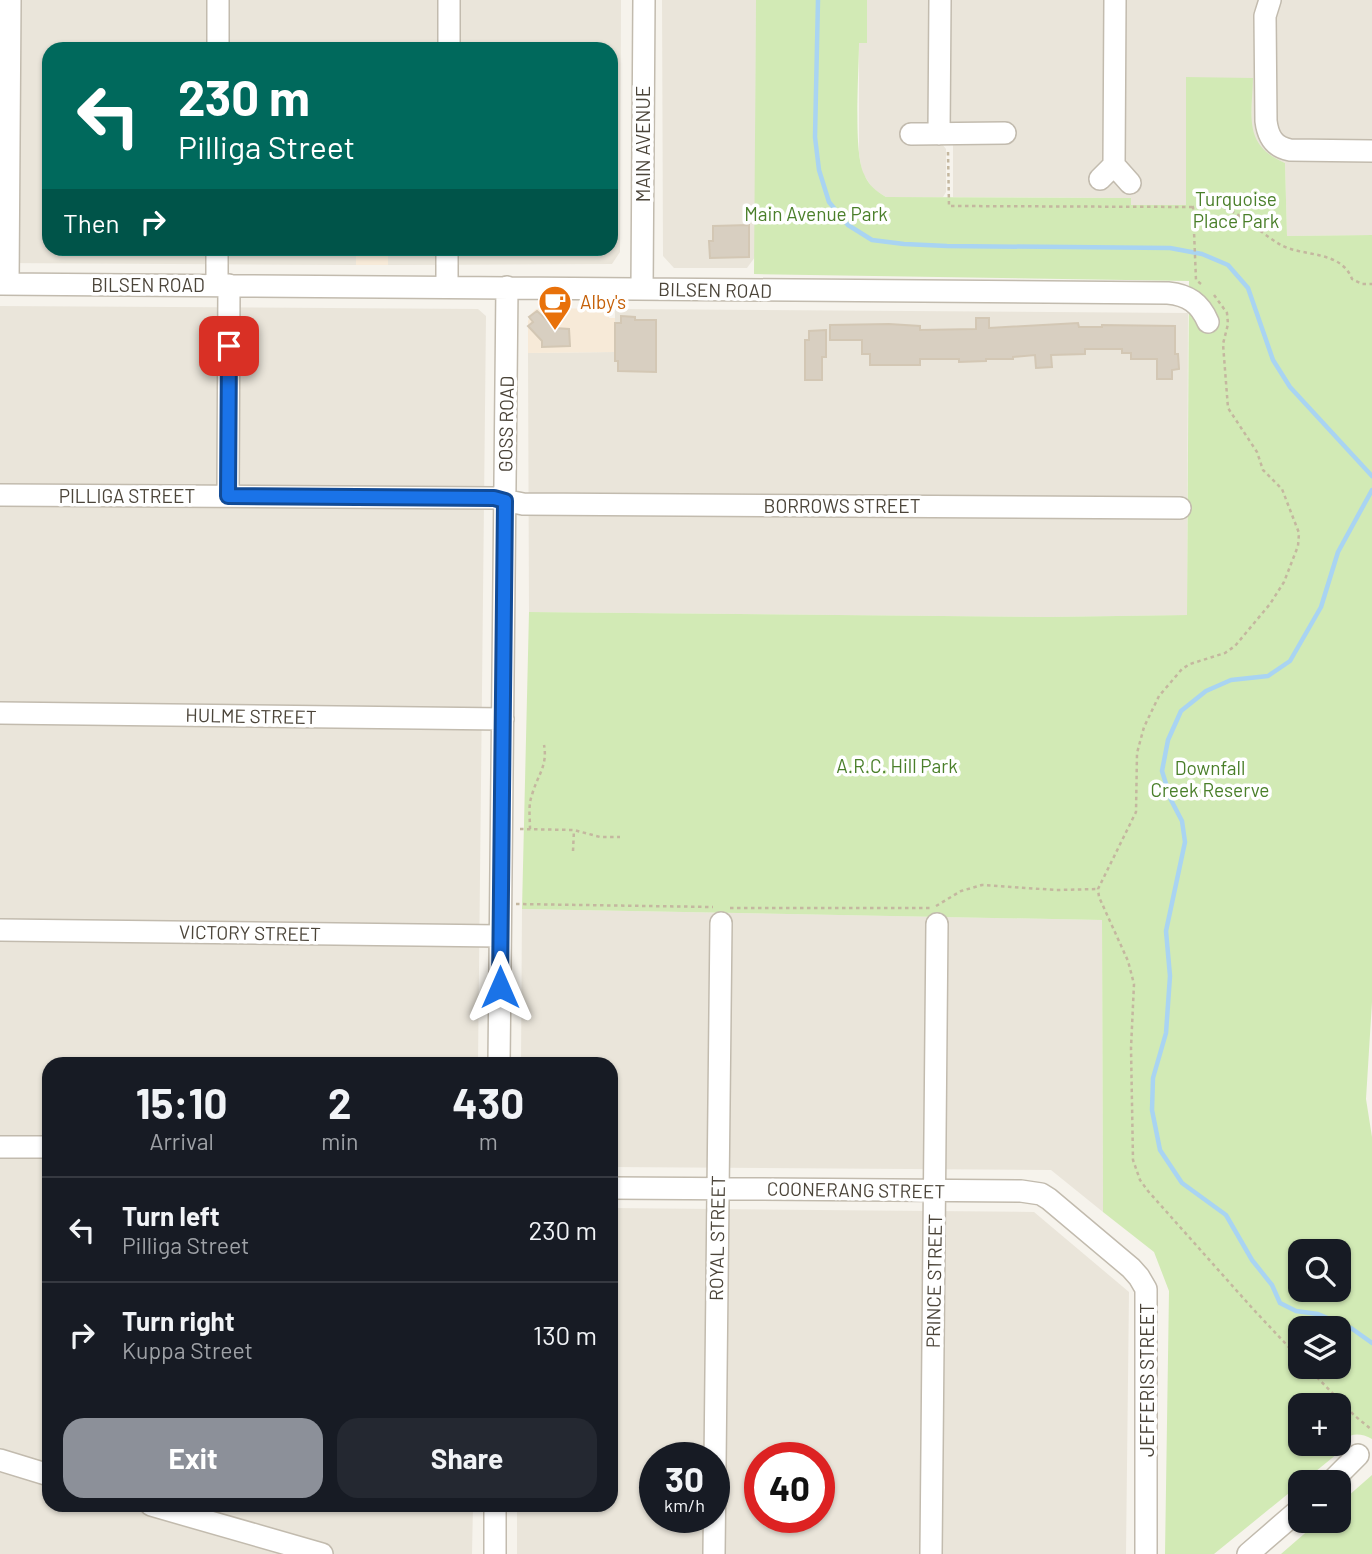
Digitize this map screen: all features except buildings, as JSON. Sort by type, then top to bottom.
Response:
[{"type":"street","points":[[4,284],[10,0]]},
{"type":"street","points":[[218,0],[218,42]]},
{"type":"street","points":[[449,0],[449,42]]},
{"type":"street","name":"MAIN AVENUE","points":[[642,289],[644,0]]},
{"type":"street","points":[[939,134],[940,0]]},
{"type":"street","points":[[1115,0],[1107,172],[1130,183]]},
{"type":"street","points":[[1270,0],[1265,16],[1266,121],[1270,138],[1279,146],[1290,150],[1372,151]]},
{"type":"street","points":[[911,134],[1005,133]]},
{"type":"street","points":[[218,256],[223,285],[228,496]]},
{"type":"street","points":[[447,256],[447,287]]},
{"type":"street","name":"BILSEN ROAD","points":[[4,284],[1168,293],[1178,294],[1199,306],[1208,322]]},
{"type":"street","name":"GOSS ROAD","points":[[499,1057],[507,287]]},
{"type":"street","name":"PILLIGA STREET","points":[[0,495],[494,498],[505,501]]},
{"type":"street","name":"BORROWS STREET","points":[[505,501],[516,504],[1180,508]]},
{"type":"street","name":"HULME STREET","points":[[0,713],[503,719]]},
{"type":"street","name":"ROYAL STREET","points":[[714,1554],[721,923]]},
{"type":"street","name":"PRINCE STREET","points":[[931,1554],[937,924]]},
{"type":"street","name":"VICTORY STREET","points":[[0,930],[500,936]]},
{"type":"street","points":[[0,1147],[42,1147]]},
{"type":"street","name":"COONERANG STREET","points":[[618,1188],[1021,1191],[1041,1194],[1087,1231]]},
{"type":"street","name":"JEFFERIS STREET","points":[[1087,1231],[1139,1277],[1147,1296],[1146,1554]]},
{"type":"street","points":[[1343,1470],[1358,1455]]},
{"type":"street","points":[[0,1460],[42,1473]]},
{"type":"street","points":[[175,1512],[322,1554]]},
{"type":"street","points":[[495,1512],[495,1554]]},
{"type":"street","points":[[1248,1554],[1288,1519]]},
{"type":"path","points":[[939,134],[948,148],[949,206],[1217,206],[1251,222],[1282,245],[1325,256],[1349,271],[1352,279],[1362,284],[1372,284]]},
{"type":"path","points":[[1193,207],[1196,280],[1202,285]]},
{"type":"path","points":[[1209,291],[1220,300],[1227,313],[1228,324],[1223,344],[1227,408],[1257,452],[1263,470],[1282,489],[1299,533],[1298,546],[1284,582],[1270,604],[1235,646],[1225,653],[1182,669],[1159,696],[1144,727],[1137,753],[1136,812],[1098,889],[1099,897],[1128,961],[1134,984],[1131,1048],[1135,1169],[1148,1191],[1288,1346]]},
{"type":"path","points":[[530,829],[530,800],[542,772],[544,745]]},
{"type":"path","points":[[519,829],[574,830],[600,837],[620,837]]},
{"type":"path","points":[[573,851],[574,830]]},
{"type":"path","points":[[501,904],[933,908],[961,891],[982,885],[1056,890],[1098,889]]},
{"type":"path","points":[[1319,1379],[1372,1430]]},
{"type":"shaded area","points":[[0,0],[621,0],[618,255],[618,42],[42,42],[42,256],[356,256],[356,265],[0,263]]},
{"type":"shaded area","points":[[662,0],[756,0],[755,257],[747,268],[674,268],[663,256]]},
{"type":"shaded area","points":[[867,0],[1372,0],[1372,235],[1287,236],[1285,163],[1270,157],[1260,148],[1251,132],[1252,78],[1186,78],[1186,205],[1131,205],[1130,198],[953,197],[953,145],[942,144],[946,149],[946,192],[943,197],[886,197],[873,189],[862,172],[859,153],[859,42],[867,42]]},
{"type":"shaded area","points":[[356,256],[388,256],[388,265],[356,265]]},
{"type":"shaded area","points":[[388,256],[617,256],[612,264],[388,265]]},
{"type":"shaded area","points":[[0,306],[478,309],[486,316],[478,1057],[42,1057],[42,1512],[473,1512],[472,1554],[0,1554]]},
{"type":"shaded area","points":[[536,309],[609,309],[609,318],[615,318],[615,352],[528,353],[528,321]]},
{"type":"shaded area","points":[[615,309],[1188,313],[1187,615],[1048,617],[529,612],[528,353],[615,352]]},
{"type":"shaded area","points":[[522,909],[1102,920],[1103,1212],[1051,1170],[618,1167],[618,1057],[521,1057]]},
{"type":"shaded area","points":[[618,1208],[1034,1212],[1129,1292],[1126,1554],[517,1554],[517,1512],[618,1512]]},
{"type":"green space","points":[[756,0],[867,0],[867,43],[859,43],[859,148],[866,178],[873,188],[886,197],[1131,198],[1131,205],[1186,205],[1186,77],[1253,78],[1252,117],[1256,138],[1262,148],[1285,163],[1287,236],[1372,235],[1372,1002],[1366,1099],[1372,1137],[1372,1439],[1360,1435],[1351,1436],[1351,1393],[1288,1393],[1288,1456],[1335,1456],[1317,1470],[1288,1470],[1288,1494],[1214,1554],[1165,1554],[1169,1291],[1154,1252],[1103,1212],[1102,920],[522,909],[529,612],[1048,617],[1187,615],[1189,281],[754,274]]},
{"type":"green space","points":[[1372,1475],[1372,1554],[1281,1554],[1305,1533],[1351,1533],[1351,1493]]},
{"type":"waterway","points":[[818,0],[815,137],[819,170],[829,202],[848,225],[872,240],[904,244],[1170,248],[1202,254],[1228,265],[1248,288],[1273,360],[1290,387],[1372,476]]},
{"type":"waterway","points":[[1372,490],[1338,552],[1321,607],[1290,661],[1268,676],[1231,680],[1206,691],[1181,711],[1168,740],[1162,771],[1171,800],[1182,821],[1185,842],[1166,931],[1170,976],[1166,1033],[1153,1078],[1152,1110],[1160,1150],[1182,1183],[1226,1215],[1252,1260],[1272,1285],[1280,1303],[1296,1311],[1318,1314],[1351,1328],[1372,1343]]},
{"type":"place","name":"Alby's","points":[[555,332]]},
{"type":"route","points":[[229,346],[228,496],[494,498],[505,501],[500,987]]},
{"type":"park label","name":"Turquoise Place Park","points":[[1236,210]]},
{"type":"park label","name":"Main Avenue Park","points":[[816,214]]},
{"type":"park label","name":"A.R.C. Hill Park","points":[[897,766]]},
{"type":"park label","name":"Downfall Creek Reserve","points":[[1210,779]]}]
